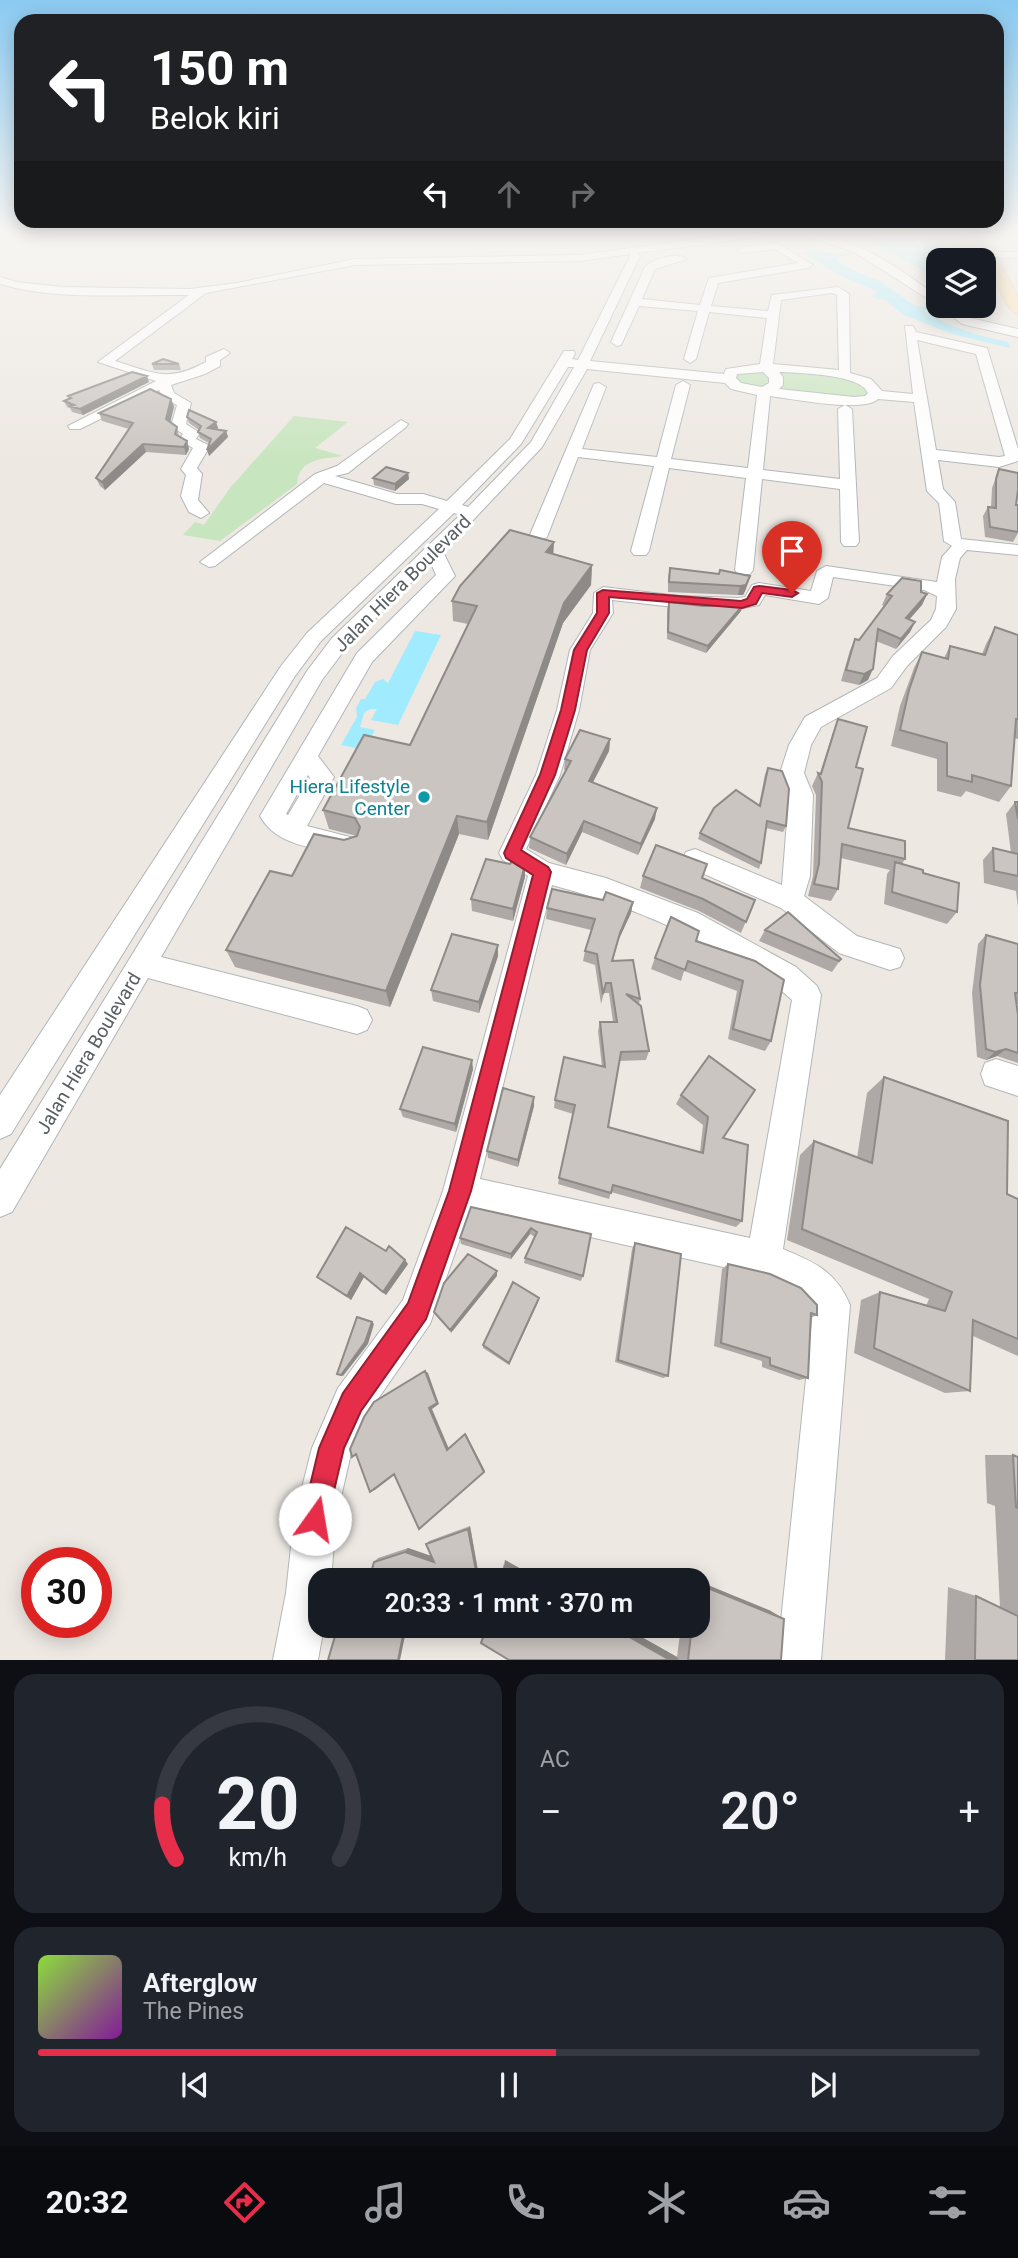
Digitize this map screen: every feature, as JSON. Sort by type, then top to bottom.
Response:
[{"type":"street","points":[[174,311],[105,362],[162,379],[168,396],[184,403],[178,426],[193,433],[186,440],[201,446],[190,469],[194,474],[187,498],[190,505],[201,513]]},
{"type":"street","name":"Jalan Hiera Boulevard","points":[[0,1200],[302,696],[339,643],[472,513],[537,444],[598,311]]},
{"type":"street","points":[[617,342],[631,311]]},
{"type":"street","points":[[690,359],[704,311]]},
{"type":"street","points":[[739,311],[774,315]]},
{"type":"street","points":[[766,368],[774,311]]},
{"type":"street","points":[[843,311],[845,370]]},
{"type":"street","points":[[996,317],[1018,325]]},
{"type":"street","points":[[962,318],[1018,334]]},
{"type":"street","points":[[929,454],[999,462],[1013,458],[982,351],[910,332],[929,454],[935,491],[947,502],[953,541]]},
{"type":"street","points":[[75,426],[164,382],[200,371],[215,363],[211,360],[223,353]]},
{"type":"street","name":"Jalan Hiera Boulevard","points":[[0,1123],[288,671],[314,636],[451,507],[516,441],[575,357]]},
{"type":"street","points":[[575,357],[730,375],[739,368],[766,368],[854,377],[875,392],[920,396]]},
{"type":"street","points":[[764,391],[776,385],[776,377],[766,368]]},
{"type":"street","points":[[730,375],[736,386],[764,391],[854,401],[869,400],[875,392]]},
{"type":"street","points":[[640,551],[683,385]]},
{"type":"street","points":[[538,537],[598,387]]},
{"type":"street","points":[[744,570],[764,391]]},
{"type":"street","points":[[845,409],[850,542]]},
{"type":"street","points":[[342,470],[401,424]]},
{"type":"street","points":[[572,452],[848,485]]},
{"type":"street","points":[[209,562],[327,472],[342,470],[407,488],[423,499]]},
{"type":"street","points":[[321,477],[396,499],[423,499],[472,513]]},
{"type":"street","points":[[790,900],[797,876],[801,795],[792,773],[800,745],[813,722],[884,683],[900,661],[939,623],[946,609],[946,579],[951,557],[963,544],[1018,550]]},
{"type":"street","points":[[350,846],[296,822],[277,807],[364,658],[446,576],[433,550]]},
{"type":"street","points":[[764,1259],[807,995],[786,976],[689,921],[606,889],[542,872],[512,853],[548,775],[568,710],[580,650],[603,613],[603,593],[742,605],[752,601],[759,589],[819,598],[826,571],[929,585],[947,594]]},
{"type":"street","points":[[302,696],[338,702]]},
{"type":"street","points":[[296,822],[322,777],[306,756]]},
{"type":"street","points":[[695,859],[790,900],[849,945],[890,958]]},
{"type":"street","points":[[160,872],[193,879]]},
{"type":"street","points":[[295,1660],[308,1593],[315,1519],[332,1448],[352,1402],[417,1311],[460,1191],[542,872]]},
{"type":"street","points":[[141,964],[357,1020]]},
{"type":"street","points":[[460,1191],[764,1259],[807,1277],[832,1305],[799,1660]]},
{"type":"green space","points":[[754,369],[851,379],[868,392],[863,399],[742,385],[736,379],[737,373]]},
{"type":"green space","points":[[294,416],[348,422],[315,448],[343,456],[320,459],[307,465],[302,469],[297,484],[220,541],[183,535],[195,522],[204,525],[230,488]]},
{"type":"water","points":[[900,311],[925,311],[926,318],[936,318],[964,330],[1008,342],[1010,348],[949,333]]},
{"type":"water","points":[[415,631],[441,635],[398,725],[371,720],[377,709],[370,709],[364,713],[360,727],[375,730],[364,750],[341,745],[357,717],[356,708],[361,699],[365,699],[375,682],[383,679],[388,683]]},
{"type":"building","points":[[163,359],[179,364],[152,364]]},
{"type":"building","points":[[132,372],[147,376],[80,409],[69,406],[74,405],[64,401],[71,398],[68,396]]},
{"type":"building","points":[[150,389],[171,399],[166,419],[177,427],[175,434],[187,441],[184,447],[143,444],[102,482],[96,478],[133,423],[99,413]]},
{"type":"building","points":[[189,410],[216,422],[208,428],[226,431],[207,450],[211,439],[198,432],[201,426],[187,417]]},
{"type":"building","points":[[386,467],[408,473],[395,484],[373,478]]},
{"type":"building","points":[[999,469],[1018,473],[1018,532],[990,527],[988,507],[996,508],[996,479]]},
{"type":"building","name":"Hiera Lifestyle Center","points":[[510,530],[554,542],[546,552],[592,565],[564,603],[487,822],[457,816],[386,991],[226,950],[270,871],[292,876],[314,834],[344,840],[357,836],[360,827],[355,818],[323,810],[364,735],[410,745],[477,606],[452,601],[460,586]]},
{"type":"building","points":[[670,568],[719,574],[720,570],[750,576],[746,585],[740,586],[669,582]]},
{"type":"building","points":[[902,578],[921,581],[921,592],[927,594],[906,618],[915,622],[901,639],[878,629],[873,669],[864,674],[846,670],[855,639],[859,640],[892,596],[887,594]]},
{"type":"building","points":[[669,602],[703,606],[743,605],[708,646],[668,632]]},
{"type":"building","points":[[995,627],[1018,635],[1018,719],[1011,786],[972,775],[972,782],[947,776],[947,743],[900,730],[909,690],[922,652],[948,659],[950,646],[985,655]]},
{"type":"building","points":[[838,719],[867,727],[856,767],[863,769],[848,828],[905,841],[905,859],[842,844],[838,889],[814,884],[819,864],[822,782],[818,773],[821,774]]},
{"type":"building","points":[[580,730],[610,739],[589,781],[657,808],[641,844],[584,821],[567,854],[530,837],[571,761],[565,759]]},
{"type":"building","points":[[768,768],[782,771],[789,789],[786,826],[767,821],[761,863],[700,833],[714,808],[736,790],[760,806]]},
{"type":"building","points":[[656,845],[707,864],[702,878],[755,900],[746,922],[703,899],[643,876]]},
{"type":"building","points":[[993,848],[1018,854],[1018,876],[994,871]]},
{"type":"building","points":[[514,858],[525,865],[513,909],[471,899],[486,859],[510,864]]},
{"type":"building","points":[[895,862],[959,883],[957,912],[892,892]]},
{"type":"building","points":[[552,889],[603,900],[606,892],[633,902],[612,961],[633,960],[640,999],[626,994],[641,1006],[649,1051],[621,1052],[608,1127],[703,1153],[708,1117],[681,1095],[709,1056],[755,1090],[723,1138],[748,1145],[742,1221],[613,1185],[611,1193],[559,1178],[575,1105],[555,1100],[564,1057],[605,1067],[600,1022],[617,1022],[611,983],[606,983],[603,994],[597,954],[585,951],[595,919],[547,908]]},
{"type":"building","points":[[788,912],[841,959],[839,961],[765,930]]},
{"type":"building","points":[[671,917],[699,931],[696,941],[755,961],[784,980],[771,1041],[733,1029],[743,981],[688,961],[685,970],[655,958]]},
{"type":"building","points":[[452,934],[498,945],[479,1002],[431,990]]},
{"type":"building","points":[[986,935],[1018,944],[1018,993],[1015,993],[1018,1053],[1006,1049],[995,1052],[986,1049],[980,985]]},
{"type":"building","points":[[423,1047],[472,1060],[455,1124],[400,1109]]},
{"type":"building","points":[[884,1077],[1008,1121],[1007,1194],[1018,1199],[1018,1339],[973,1320],[970,1391],[874,1348],[880,1292],[945,1311],[952,1292],[802,1229],[814,1141],[872,1163]]},
{"type":"building","points":[[503,1088],[534,1097],[518,1160],[487,1151]]},
{"type":"building","points":[[471,1207],[591,1234],[583,1276],[525,1258],[537,1232],[531,1228],[511,1254],[460,1238]]},
{"type":"building","points":[[346,1227],[386,1251],[389,1246],[405,1260],[383,1292],[360,1273],[347,1296],[317,1277]]},
{"type":"building","points":[[635,1243],[681,1254],[668,1376],[618,1360]]},
{"type":"building","points":[[468,1254],[497,1271],[450,1330],[434,1312],[444,1283]]},
{"type":"building","points":[[728,1264],[770,1274],[801,1288],[817,1305],[817,1315],[811,1313],[808,1378],[770,1365],[770,1358],[721,1343]]},
{"type":"building","points":[[513,1282],[539,1298],[509,1363],[483,1345]]},
{"type":"building","points":[[357,1317],[372,1322],[365,1342],[341,1375],[337,1374]]},
{"type":"building","points":[[425,1371],[437,1403],[429,1408],[447,1450],[465,1434],[484,1472],[419,1529],[394,1474],[370,1492],[356,1454],[352,1457],[350,1449],[374,1402]]},
{"type":"building","points":[[1013,1455],[1018,1457],[1018,1508],[1016,1507]]},
{"type":"building","points":[[468,1529],[475,1568],[372,1568],[374,1562],[405,1552],[434,1562],[426,1544]]},
{"type":"building","points":[[710,1589],[784,1619],[781,1660],[688,1660],[691,1638],[710,1638]]},
{"type":"building","points":[[976,1596],[1018,1616],[1018,1660],[975,1660]]},
{"type":"building","points":[[334,1638],[403,1638],[398,1660],[328,1660]]},
{"type":"building","points":[[483,1638],[631,1638],[670,1660],[509,1660],[481,1643]]},
{"type":"place","name":"Hiera Lifestyle Center","points":[[424,797]]},
{"type":"route","points":[[315,1519],[332,1448],[352,1402],[417,1311],[460,1191],[542,872],[512,853],[548,775],[568,710],[580,650],[603,613],[603,593],[742,605],[752,601],[759,589],[792,593]]}]
